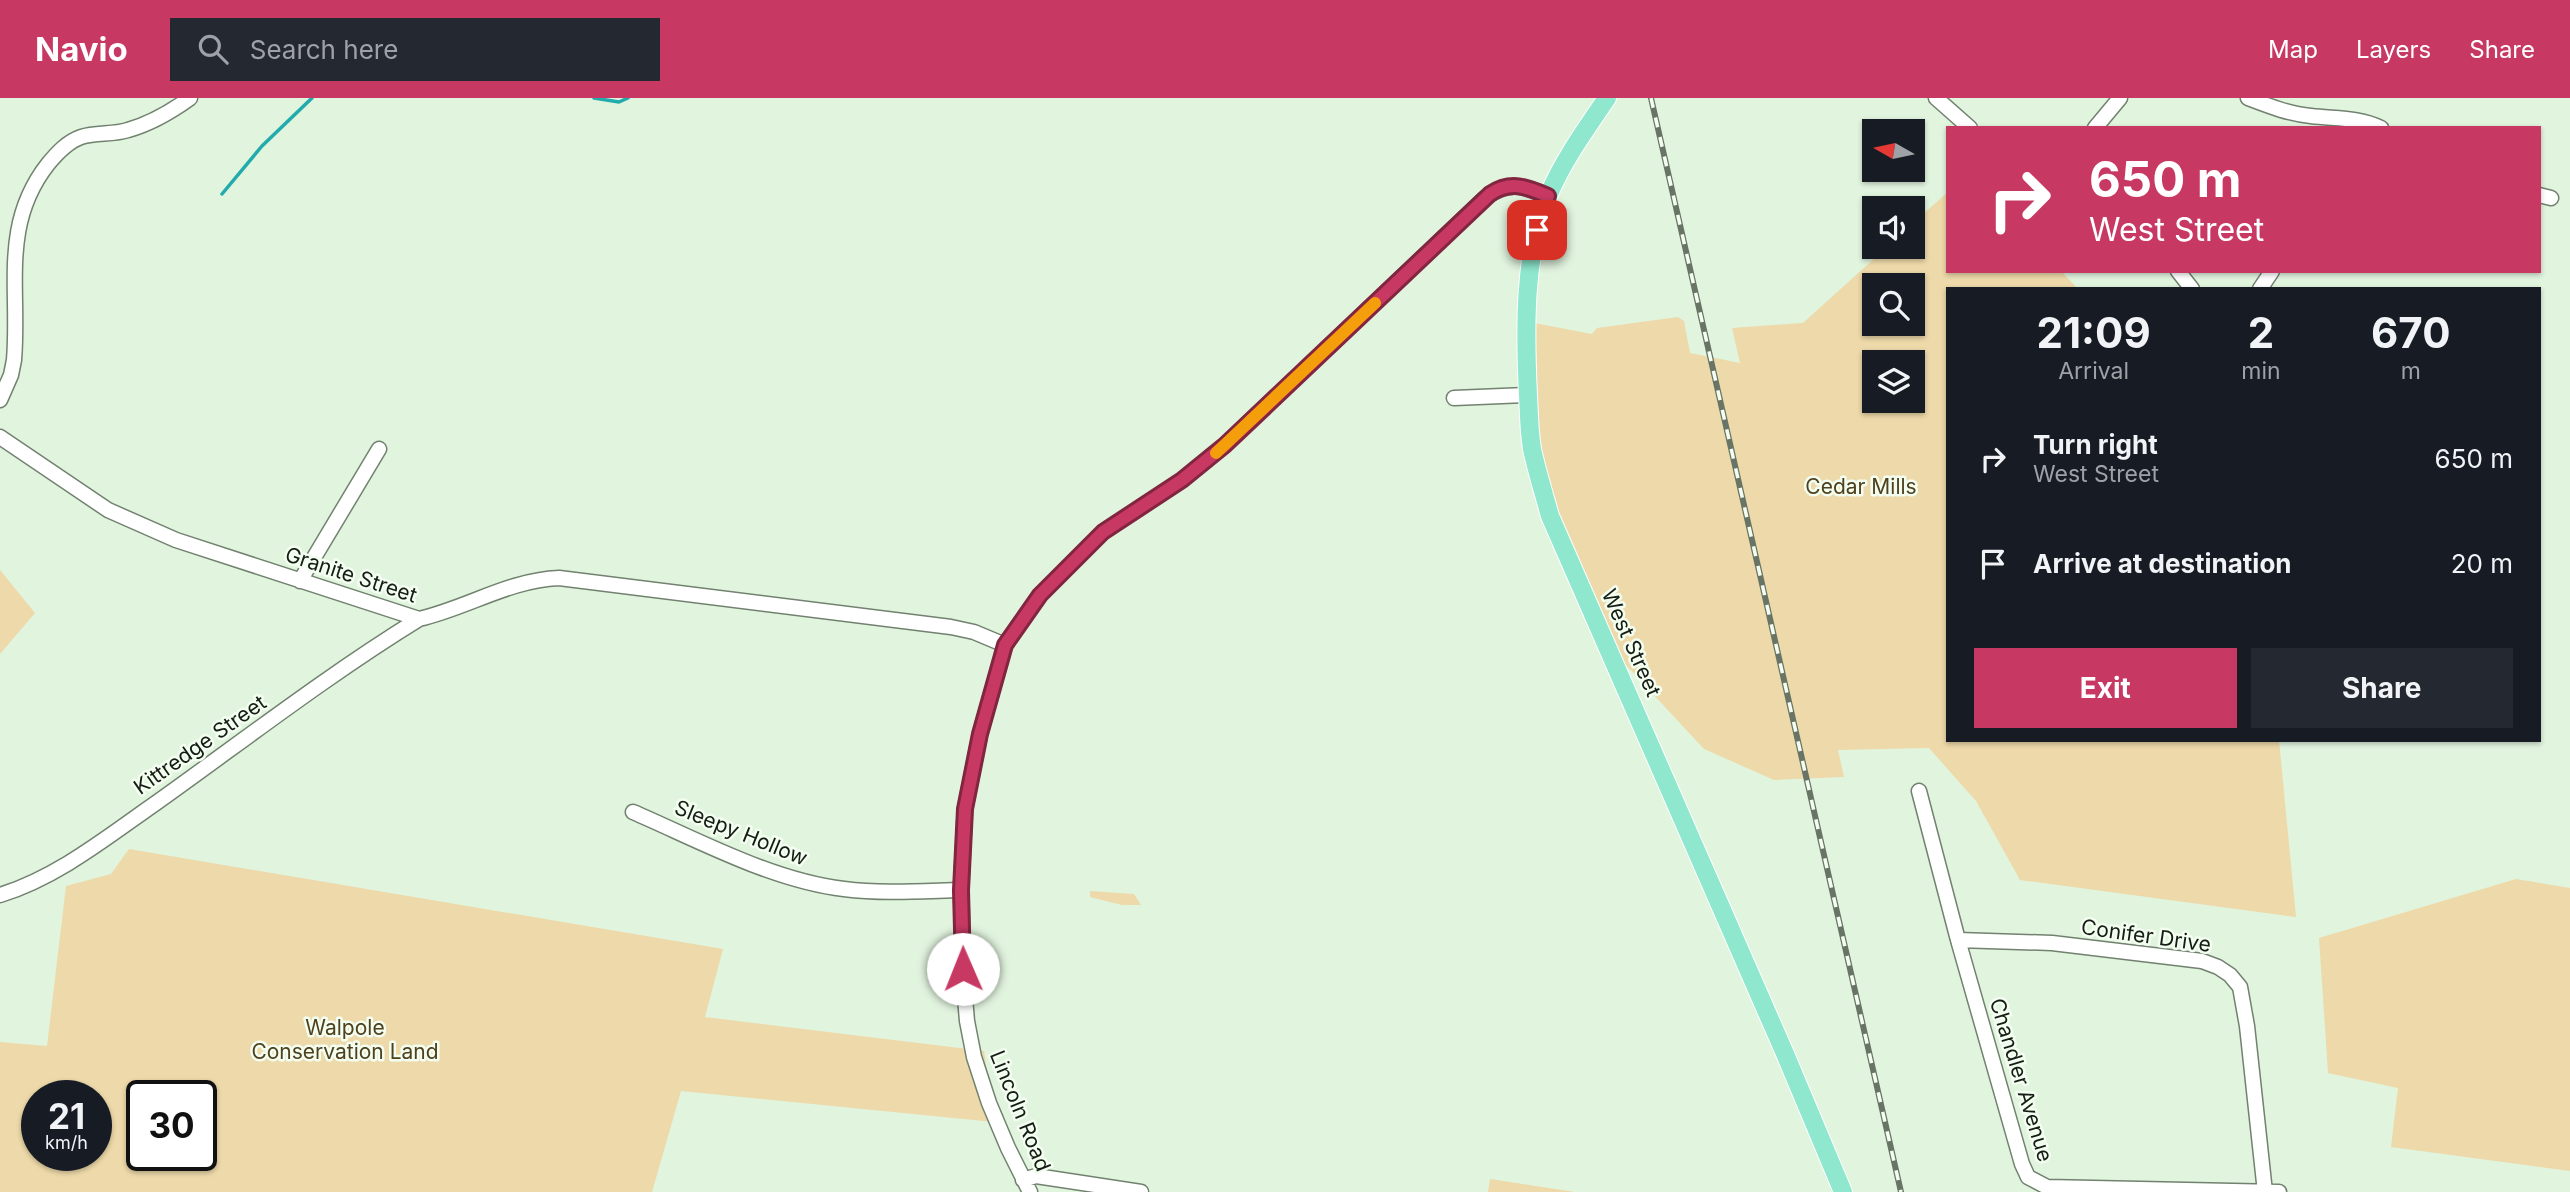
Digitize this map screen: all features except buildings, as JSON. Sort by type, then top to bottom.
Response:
[{"type":"main road","name":"West Street","points":[[1608,98],[1568,158],[1548,196],[1533,254],[1527,321],[1532,448],[1550,516],[1843,1192]]},
{"type":"street","points":[[0,400],[11,375],[14,360],[16,246],[20,213],[36,178],[65,146],[93,134],[127,131],[157,118],[190,98]]},
{"type":"street","points":[[1936,98],[1968,126]]},
{"type":"street","points":[[2097,126],[2120,98]]},
{"type":"street","points":[[2248,98],[2308,122],[2364,120],[2377,126]]},
{"type":"street","name":"Lincoln Road","points":[[1026,1186],[989,1103],[974,1057],[964,986],[961,890],[965,809],[970,777],[1005,645],[1040,595],[1103,532],[1182,480],[1225,445],[1487,196],[1503,187],[1514,185],[1525,186],[1548,196]]},
{"type":"street","points":[[2180,273],[2190,287]]},
{"type":"street","points":[[1454,398],[1528,395]]},
{"type":"street","name":"Granite Street","points":[[0,437],[108,510],[176,540],[419,619],[441,614],[518,583],[559,578],[951,627],[974,632],[1005,645]]},
{"type":"street","points":[[300,581],[379,449]]},
{"type":"street","name":"Kittredge Street","points":[[0,895],[68,865],[343,668],[419,619]]},
{"type":"street","name":"Chandler Avenue","points":[[1919,791],[1958,940],[2028,1177],[2047,1187],[2279,1192]]},
{"type":"street","name":"Sleepy Hollow","points":[[633,812],[776,873],[814,884],[862,891],[961,890]]},
{"type":"street","name":"Conifer Drive","points":[[1958,940],[2052,943],[2202,961],[2230,975],[2240,987],[2248,1026],[2264,1191]]},
{"type":"street","points":[[1026,1186],[1036,1176],[1141,1192]]},
{"type":"green space","name":"Cedar Mills","points":[[1946,194],[1946,273],[2063,273],[2076,287],[1946,287],[1946,742],[2279,742],[2296,917],[2020,880],[1976,801],[1929,748],[1838,750],[1844,777],[1774,780],[1704,749],[1599,636],[1547,512],[1538,441],[1534,323],[1592,334],[1597,328],[1678,317],[1684,321],[1690,353],[1740,363],[1732,328],[1803,323],[1874,259],[1925,259],[1925,212]]},
{"type":"green space","points":[[0,570],[35,613],[0,654]]},
{"type":"green space","name":"Walpole Conservation Land","points":[[129,849],[723,949],[705,1017],[984,1051],[994,1122],[681,1091],[652,1192],[0,1192],[0,1042],[47,1046],[66,886],[111,874]]},
{"type":"green space","points":[[2516,879],[2570,888],[2570,1171],[2391,1147],[2398,1088],[2328,1073],[2319,938]]},
{"type":"green space","points":[[1090,891],[1134,894],[1141,905],[1122,905],[1090,897]]},
{"type":"green space","points":[[1490,1179],[1575,1192],[1488,1192]]},
{"type":"waterway","points":[[222,194],[262,146],[312,98]]},
{"type":"waterway","points":[[594,98],[619,102],[628,98]]},
{"type":"railway","points":[[1651,98],[1901,1192]]},
{"type":"slow traffic","points":[[1216,453],[1375,303]]},
{"type":"route","points":[[963,969],[961,890],[965,809],[970,777],[998,664],[1005,645],[1032,605],[1103,532],[1182,480],[1225,445],[1490,194],[1503,187],[1518,185],[1548,196],[1537,230]]}]
